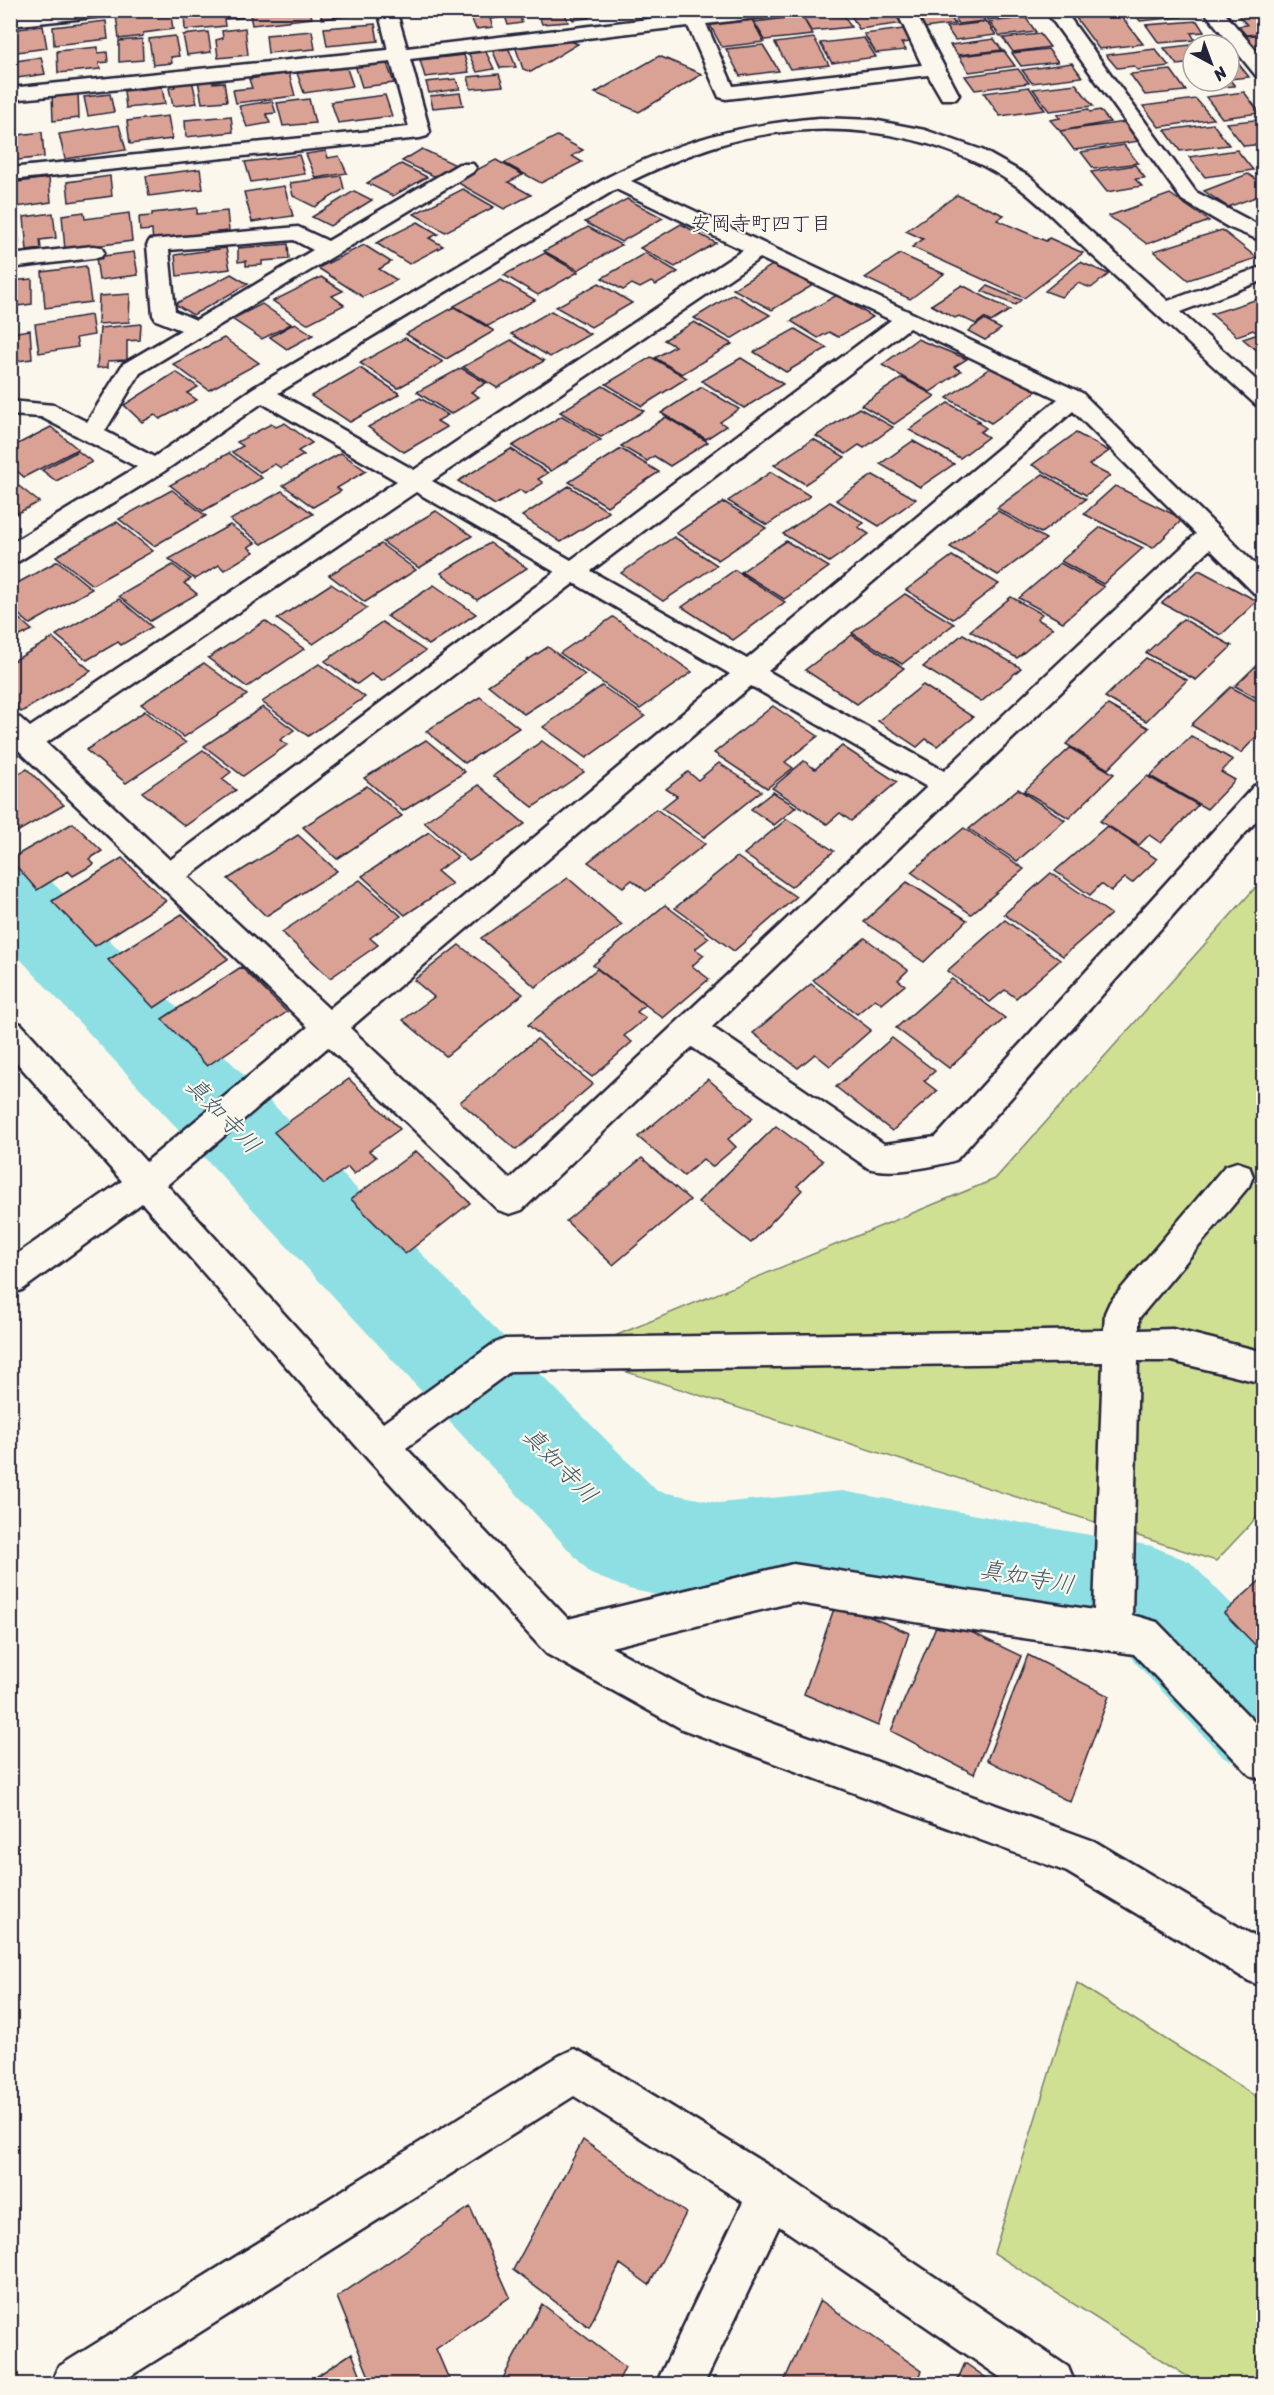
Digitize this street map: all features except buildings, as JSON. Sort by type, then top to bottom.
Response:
[{"type":"street","points":[[10,20],[104,10]]},
{"type":"street","points":[[10,174],[420,132],[387,10]]},
{"type":"street","points":[[10,94],[400,55],[773,10]]},
{"type":"street","points":[[905,10],[949,95]]},
{"type":"street","points":[[1054,10],[1189,196],[1235,223],[1263,236]]},
{"type":"street","points":[[1212,10],[1263,73]]},
{"type":"street","points":[[695,20],[726,93],[934,69]]},
{"type":"street","points":[[10,555],[155,467],[261,393],[615,181],[669,154],[746,132],[818,123],[852,123],[893,128],[962,147],[994,161],[1023,181],[1263,400]]},
{"type":"street","points":[[91,435],[131,369],[466,168]]},
{"type":"street","points":[[615,181],[1074,398],[1263,588]]},
{"type":"street","points":[[1235,223],[1263,210]]},
{"type":"street","points":[[198,329],[164,315],[158,245],[298,233],[328,250]]},
{"type":"street","points":[[759,249],[415,481],[19,734],[510,1200],[1210,534]]},
{"type":"street","points":[[10,262],[93,252]]},
{"type":"street","points":[[1165,310],[1263,272]]},
{"type":"street","points":[[169,876],[907,319]]},
{"type":"street","points":[[261,393],[946,785]]},
{"type":"street","points":[[10,1279],[146,1182],[1074,398]]},
{"type":"street","points":[[10,408],[46,410],[155,467]]},
{"type":"street","points":[[690,1029],[879,1158],[945,1150],[1263,793]]},
{"type":"street","points":[[10,1033],[146,1182],[380,1446],[561,1640],[696,1715],[1079,1856],[1263,1966]]},
{"type":"street","points":[[1112,1632],[1122,1312],[1236,1176]]},
{"type":"street","points":[[380,1446],[505,1354],[1172,1345],[1254,1365]]},
{"type":"street","points":[[561,1640],[793,1583],[1143,1636],[1258,1748]]},
{"type":"street","points":[[75,2385],[574,2071],[771,2193],[1052,2385]]},
{"type":"street","points":[[680,2385],[771,2193]]},
{"type":"green space","points":[[1263,879],[1263,1511],[1216,1561],[571,1354],[995,1179]]},
{"type":"green space","points":[[1077,1983],[1263,2101],[1263,2384],[1199,2384],[994,2253]]},
{"type":"waterway","name":"真如寺川","points":[[10,893],[629,1537],[719,1556],[842,1543],[1152,1600],[1264,1718]]},
{"type":"district","name":"安岡寺町四丁目","points":[[761,223]]}]
